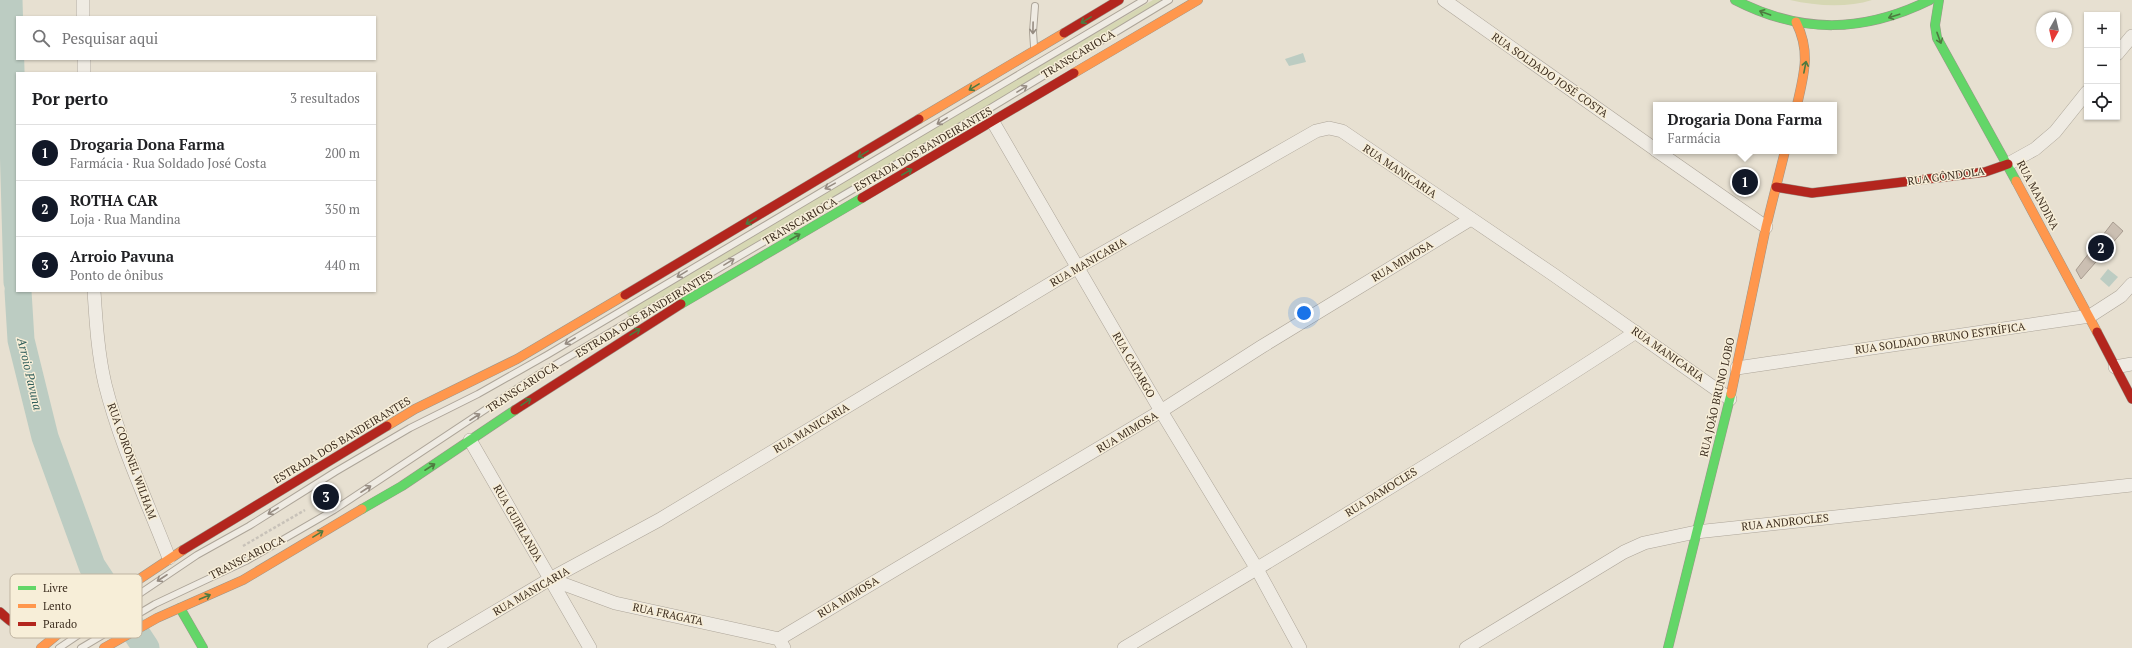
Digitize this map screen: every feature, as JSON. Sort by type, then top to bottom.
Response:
[{"type":"main road","name":"ESTRADA DOS BANDEIRANTES","points":[[142,626],[156,618],[243,580],[402,486],[556,382],[668,312],[1198,0]]},
{"type":"main road","points":[[1735,0],[1765,14],[1796,22],[1823,24],[1861,23],[1890,17],[1915,8],[1930,0]]},
{"type":"main road","name":"RUA MANDINA","points":[[1939,0],[1935,24],[1938,38],[2090,316],[2132,399]]},
{"type":"main road","name":"ESTRADA DOS BANDEIRANTES","points":[[142,576],[169,558],[415,409],[517,360],[1115,1]]},
{"type":"main road","points":[[1796,22],[1807,48],[1806,61],[1797,102]]},
{"type":"main road","name":"RUA JOÃO BRUNO LOBO","points":[[1668,648],[1730,398],[1766,227],[1784,154]]},
{"type":"main road","name":"RUA GÔNDOLA","points":[[1776,187],[1812,193],[1985,172],[2008,164]]},
{"type":"main road","points":[[180,608],[203,648]]},
{"type":"main road","points":[[0,612],[10,621]]},
{"type":"main road","name":"ESTRADA DOS BANDEIRANTES","points":[[41,648],[53,638]]},
{"type":"main road","name":"ESTRADA DOS BANDEIRANTES","points":[[104,648],[121,638]]},
{"type":"street","points":[[83,0],[83,16]]},
{"type":"street","name":"RUA SOLDADO JOSÉ COSTA","points":[[1444,0],[1653,147]]},
{"type":"street","points":[[2120,50],[2132,36]]},
{"type":"street","points":[[84,60],[84,72]]},
{"type":"street","name":"RUA GÔNDOLA","points":[[2008,164],[2035,149],[2055,132],[2084,96]]},
{"type":"street","name":"RUA CATARGO","points":[[993,122],[1161,411],[1258,569],[1300,648]]},
{"type":"street","name":"RUA MANICARIA","points":[[434,648],[550,579],[659,520],[1078,267],[1316,131],[1329,128],[1342,131],[1730,398]]},
{"type":"street","name":"RUA SOLDADO JOSÉ COSTA","points":[[1663,154],[1766,227]]},
{"type":"street","name":"RUA MIMOSA","points":[[781,643],[1161,411],[1261,347],[1471,219]]},
{"type":"street","name":"RUA SOLDADO BRUNO ESTRÍFICA","points":[[1737,368],[2090,316],[2116,300],[2132,284]]},
{"type":"street","name":"RUA CORONEL WILHAM","points":[[94,292],[98,344],[107,391],[115,420],[169,558]]},
{"type":"street","name":"RUA DAMOCLES","points":[[1124,648],[1258,569],[1543,393],[1636,332]]},
{"type":"street","points":[[2115,367],[2132,364]]},
{"type":"street","name":"RUA GUIRLANDA","points":[[470,440],[590,648]]},
{"type":"street","name":"RUA ANDROCLES","points":[[1466,648],[1624,552],[1644,543],[1696,532],[2132,485]]},
{"type":"street","name":"RUA FRAGATA","points":[[550,579],[615,603],[781,643]]},
{"type":"lane","name":"TRANSCARIOCA","points":[[142,591],[334,472],[410,428],[478,394],[547,355],[807,198],[863,168],[1144,0]]},
{"type":"lane","name":"TRANSCARIOCA","points":[[142,612],[246,561],[334,510],[536,376],[948,134],[1169,0]]},
{"type":"lane","points":[[1034,6],[1033,32],[1035,50]]},
{"type":"lane","name":"TRANSCARIOCA","points":[[59,648],[73,638]]},
{"type":"lane","name":"TRANSCARIOCA","points":[[81,648],[96,638]]},
{"type":"path","points":[[243,546],[305,510]]},
{"type":"green space","points":[[1153,0],[1166,0],[634,324],[626,312],[853,174]]},
{"type":"green space","points":[[1790,0],[1872,0],[1862,3],[1831,5],[1810,4]]},
{"type":"shaded area","points":[[1303,53],[1306,62],[1289,66],[1285,59]]},
{"type":"shaded area","points":[[2108,269],[2118,277],[2109,287],[2100,279]]},
{"type":"building","points":[[2113,222],[2123,231],[2081,279],[2076,270]]},
{"type":"waterway","name":"Arroio Pavuna","points":[[9,0],[16,247]]},
{"type":"waterway","name":"Arroio Pavuna","points":[[18,292],[21,340],[45,437],[92,566],[97,574]]},
{"type":"waterway","name":"Arroio Pavuna","points":[[139,638],[146,648]]},
{"type":"traffic: fast","points":[[1735,0],[1760,11],[1784,19],[1808,24],[1832,25],[1881,19],[1905,11],[1930,0]]},
{"type":"traffic: fast","points":[[1939,0],[1935,25],[1937,38],[2016,181]]},
{"type":"traffic: fast","points":[[681,304],[862,198]]},
{"type":"traffic: fast","points":[[1668,648],[1731,394]]},
{"type":"traffic: fast","points":[[362,509],[402,486],[515,410]]},
{"type":"traffic: fast","points":[[180,608],[203,648]]},
{"type":"traffic: slow","points":[[1074,73],[1198,0]]},
{"type":"traffic: slow","points":[[1796,22],[1801,33],[1805,53],[1804,73],[1798,102]]},
{"type":"traffic: slow","points":[[919,119],[1064,33]]},
{"type":"traffic: slow","points":[[1731,394],[1766,227],[1784,154]]},
{"type":"traffic: slow","points":[[2016,181],[2097,332]]},
{"type":"traffic: slow","points":[[387,426],[415,409],[517,359],[625,295]]},
{"type":"traffic: slow","points":[[142,626],[157,618],[243,580],[362,509]]},
{"type":"traffic: slow","points":[[142,577],[183,550]]},
{"type":"traffic: slow","points":[[41,648],[53,638]]},
{"type":"traffic: slow","points":[[104,648],[122,638]]},
{"type":"traffic: jam","points":[[1064,33],[1119,0]]},
{"type":"traffic: jam","points":[[862,198],[1074,73]]},
{"type":"traffic: jam","points":[[625,295],[919,119]]},
{"type":"traffic: jam","points":[[1776,187],[1812,193],[1985,172],[2008,164]]},
{"type":"traffic: jam","points":[[515,410],[681,304]]},
{"type":"traffic: jam","points":[[2097,332],[2132,399]]},
{"type":"traffic: jam","points":[[183,550],[387,426]]},
{"type":"traffic: jam","points":[[0,612],[10,621]]},
{"type":"place","name":"Drogaria Dona Farma","points":[[1745,182]]},
{"type":"place","name":"ROTHA CAR","points":[[2101,248]]},
{"type":"place","name":"Arroio Pavuna","points":[[326,497]]}]
